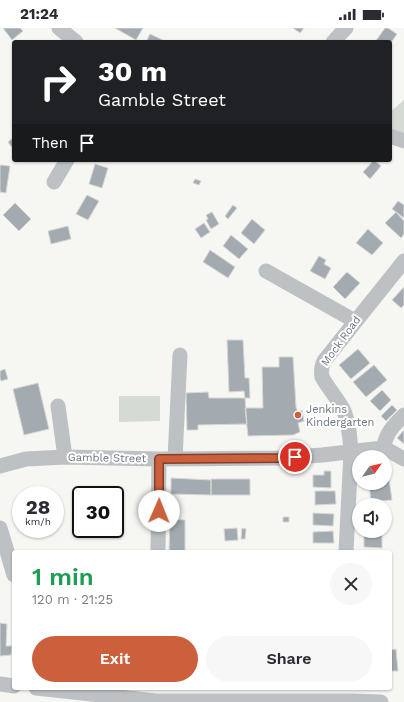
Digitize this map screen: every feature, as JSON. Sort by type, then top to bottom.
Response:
[{"type":"street","points":[[59,28],[74,40]]},
{"type":"street","points":[[335,40],[346,28]]},
{"type":"street","points":[[392,137],[404,141]]},
{"type":"street","points":[[54,182],[66,162]]},
{"type":"street","name":"Mock Road","points":[[346,550],[351,452],[350,438],[346,417],[340,404],[324,382],[321,366],[355,321],[404,261]]},
{"type":"street","points":[[266,271],[355,321]]},
{"type":"street","points":[[175,459],[180,355]]},
{"type":"street","points":[[58,406],[65,457]]},
{"type":"street","points":[[404,415],[386,436],[383,448],[404,459]]},
{"type":"street","name":"Gamble Street","points":[[0,466],[26,459],[65,457],[159,459],[282,458],[383,448]]},
{"type":"street","points":[[158,550],[159,459]]},
{"type":"street","points":[[0,528],[12,568]]},
{"type":"street","points":[[0,684],[12,686]]},
{"type":"street","points":[[73,690],[156,695],[381,702]]},
{"type":"shaded area","points":[[404,100],[404,140],[392,136],[392,110]]},
{"type":"shaded area","points":[[119,396],[160,396],[160,421],[119,422]]},
{"type":"building","points":[[3,28],[20,28],[23,31],[12,40]]},
{"type":"building","points":[[115,28],[143,28],[136,40]]},
{"type":"building","points":[[293,28],[304,28],[300,33]]},
{"type":"building","points":[[385,28],[388,28],[397,34],[392,41],[376,40]]},
{"type":"building","points":[[150,34],[163,40],[147,40]]},
{"type":"building","points":[[12,139],[12,147],[8,142]]},
{"type":"building","points":[[372,162],[376,162],[381,166],[370,179],[363,172]]},
{"type":"building","points":[[95,164],[108,168],[102,188],[89,184]]},
{"type":"building","points":[[0,165],[10,166],[6,193],[0,192]]},
{"type":"building","points":[[195,179],[201,181],[199,185],[193,183]]},
{"type":"building","points":[[87,195],[99,201],[88,220],[76,214]]},
{"type":"building","points":[[398,201],[404,205],[404,218],[392,209]]},
{"type":"building","points":[[15,203],[31,219],[19,231],[3,215]]},
{"type":"building","points":[[233,205],[237,208],[228,219],[225,216]]},
{"type":"building","points":[[212,212],[219,224],[211,229],[206,220],[208,219],[206,215]]},
{"type":"building","points":[[396,212],[404,221],[404,234],[401,238],[385,223]]},
{"type":"building","points":[[252,219],[265,230],[254,244],[241,233]]},
{"type":"building","points":[[204,223],[210,232],[201,238],[195,229]]},
{"type":"building","points":[[68,226],[71,239],[51,244],[48,231]]},
{"type":"building","points":[[368,229],[383,243],[372,255],[356,243]]},
{"type":"building","points":[[231,235],[248,249],[239,259],[223,246]]},
{"type":"building","points":[[210,250],[235,267],[228,278],[203,262]]},
{"type":"building","points":[[319,256],[326,260],[324,264],[331,268],[325,279],[310,271]]},
{"type":"building","points":[[347,272],[360,283],[345,299],[333,287]]},
{"type":"building","points":[[404,287],[404,305],[401,308],[392,300]]},
{"type":"building","points":[[227,340],[243,340],[245,378],[249,378],[250,398],[245,398],[244,391],[229,392]]},
{"type":"building","points":[[358,349],[370,363],[351,379],[339,365]]},
{"type":"building","points":[[279,357],[293,357],[296,407],[298,412],[302,410],[304,421],[298,423],[300,432],[293,435],[248,436],[245,408],[263,408],[262,367],[279,367]]},
{"type":"building","points":[[374,365],[387,380],[366,397],[353,382]]},
{"type":"building","points":[[5,369],[8,379],[1,381],[0,371]]},
{"type":"building","points":[[38,383],[49,429],[24,435],[13,389]]},
{"type":"building","points":[[382,390],[391,400],[380,411],[370,401]]},
{"type":"building","points":[[208,392],[209,398],[245,398],[247,424],[198,425],[198,430],[187,430],[186,393]]},
{"type":"building","points":[[392,405],[397,410],[386,421],[381,416]]},
{"type":"building","points":[[404,430],[404,444],[397,438]]},
{"type":"building","points":[[324,471],[331,471],[331,488],[313,487],[313,475],[324,475]]},
{"type":"building","points":[[171,478],[211,480],[211,495],[171,494]]},
{"type":"building","points":[[211,479],[250,479],[250,495],[211,495]]},
{"type":"building","points":[[370,490],[391,490],[392,498],[371,498]]},
{"type":"building","points":[[315,491],[335,491],[336,504],[315,505]]},
{"type":"building","points":[[313,513],[334,514],[333,526],[313,525]]},
{"type":"building","points":[[283,517],[289,517],[289,522],[283,522]]},
{"type":"building","points":[[170,519],[185,520],[185,550],[169,550]]},
{"type":"building","points":[[237,528],[238,540],[225,541],[224,529]]},
{"type":"building","points":[[242,528],[246,529],[245,539],[241,539]]},
{"type":"building","points":[[333,531],[334,543],[313,543],[313,532]]},
{"type":"building","points":[[364,538],[382,538],[382,548],[364,547]]},
{"type":"building","points":[[0,623],[7,624],[6,646],[12,646],[11,655],[0,656]]},
{"type":"building","points":[[396,649],[398,671],[392,671],[392,650]]},
{"type":"place","name":"Jenkins Kindergarten","points":[[298,415]]},
{"type":"route","points":[[159,511],[159,459],[295,457]]}]
